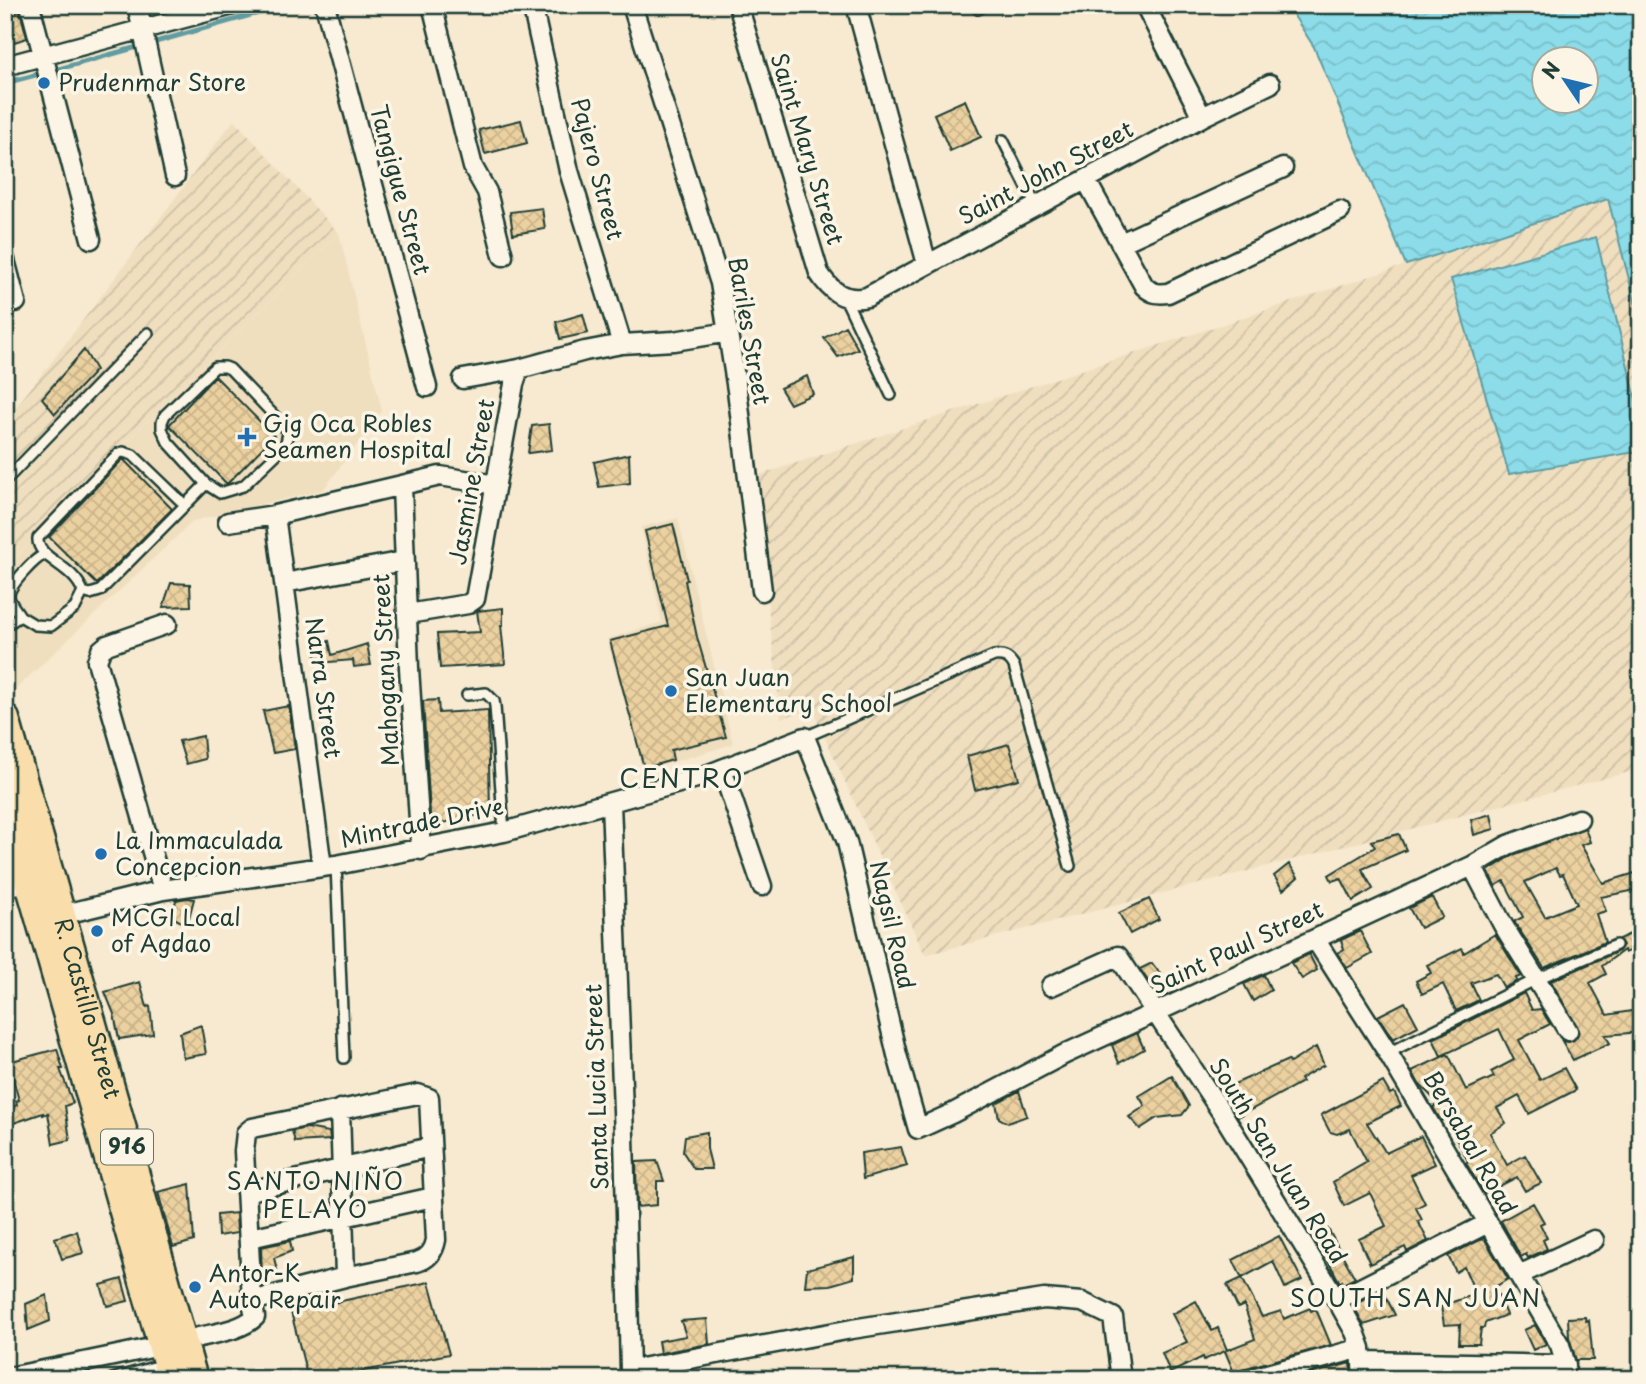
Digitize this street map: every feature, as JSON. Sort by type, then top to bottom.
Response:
[{"type":"main road","name":"R. Castillo Street","points":[[5,719],[28,878]]},
{"type":"main road","name":"R. Castillo Street","points":[[5,796],[28,878],[51,917],[171,1357],[193,1379]]},
{"type":"street","points":[[30,5],[91,239]]},
{"type":"street","points":[[137,5],[175,176]]},
{"type":"street","name":"Tangigue Street","points":[[325,5],[427,387]]},
{"type":"street","points":[[432,5],[473,167],[487,192],[503,256]]},
{"type":"street","name":"Pajero Street","points":[[532,5],[569,170],[622,344]]},
{"type":"street","name":"Bariles Street","points":[[632,5],[720,283],[729,332],[762,592]]},
{"type":"street","name":"Saint Mary Street","points":[[738,5],[819,274],[833,291],[845,298]]},
{"type":"street","points":[[856,5],[927,264]]},
{"type":"street","points":[[1145,5],[1202,117]]},
{"type":"street","points":[[5,66],[229,6]]},
{"type":"street","name":"Saint John Street","points":[[845,298],[856,300],[867,297],[1202,117],[1270,84]]},
{"type":"street","points":[[1121,243],[1283,169]]},
{"type":"street","points":[[1086,180],[1144,286],[1158,294],[1168,293],[1340,211]]},
{"type":"street","points":[[5,260],[16,302]]},
{"type":"street","points":[[463,379],[520,369],[584,351],[622,344],[674,341],[729,332]]},
{"type":"street","name":"Jasmine Street","points":[[408,614],[473,602],[478,593],[514,384],[520,369]]},
{"type":"street","points":[[228,522],[275,515],[440,476],[496,485]]},
{"type":"street","name":"Mahogany Street","points":[[402,486],[421,850]]},
{"type":"street","name":"Narra Street","points":[[275,515],[329,867]]},
{"type":"street","points":[[284,583],[404,561]]},
{"type":"street","points":[[163,890],[97,661],[101,650],[107,645],[167,624]]},
{"type":"street","name":"Mintrade Drive","points":[[51,917],[163,890],[329,867],[504,832],[722,769],[805,737]]},
{"type":"street","name":"Nagsil Road","points":[[805,737],[847,842],[897,1055],[918,1129]]},
{"type":"street","points":[[722,769],[762,886]]},
{"type":"street","name":"Santa Lucia Street","points":[[611,803],[630,1370],[852,1329],[1044,1299],[1082,1302],[1113,1317],[1121,1379]]},
{"type":"street","name":"Saint Paul Street","points":[[918,1129],[1065,1054],[1472,866],[1508,845],[1579,820]]},
{"type":"street","points":[[1472,866],[1503,925],[1568,1031]]},
{"type":"street","name":"Bersabal Road","points":[[1315,939],[1388,1053],[1560,1345],[1565,1372]]},
{"type":"street","name":"South San Juan Road","points":[[1051,986],[1118,956],[1235,1133],[1337,1300],[1355,1332],[1362,1363]]},
{"type":"street","points":[[5,1378],[171,1357],[250,1322],[255,1317],[252,1301],[246,1192],[246,1133],[252,1128],[340,1109],[418,1094],[426,1095],[429,1098],[435,1248],[424,1260],[252,1301]]},
{"type":"street","points":[[340,1109],[345,1277]]},
{"type":"street","points":[[246,1192],[430,1147]]},
{"type":"street","points":[[250,1238],[433,1197]]},
{"type":"street","points":[[1337,1300],[1488,1223]]},
{"type":"street","points":[[1518,1275],[1594,1240]]},
{"type":"street","points":[[1249,1379],[1362,1363],[1565,1372]]},
{"type":"lane","points":[[1003,140],[1036,206]]},
{"type":"lane","points":[[845,298],[891,395]]},
{"type":"lane","points":[[5,481],[148,332]]},
{"type":"lane","points":[[225,366],[284,426],[288,440],[243,486],[220,493],[206,484],[167,442],[162,422],[215,367],[225,366]]},
{"type":"lane","points":[[185,505],[133,455],[118,453],[41,533],[37,544],[44,555],[56,561],[76,578],[83,592],[90,594],[100,591],[206,484]]},
{"type":"lane","points":[[44,555],[35,559],[10,589],[11,602],[20,615],[35,625],[51,626],[75,608],[83,592]]},
{"type":"lane","points":[[5,626],[20,615]]},
{"type":"lane","points":[[805,737],[994,656],[1003,655],[1011,660],[1014,666],[1070,866]]},
{"type":"lane","points":[[467,695],[486,693],[491,696],[495,706],[504,832]]},
{"type":"lane","points":[[329,867],[344,1058]]},
{"type":"lane","points":[[1388,1053],[1537,979],[1616,944]]},
{"type":"lane","points":[[112,1379],[171,1357]]},
{"type":"shaded area","points":[[234,120],[339,233],[105,463],[5,569],[5,420]]},
{"type":"shaded area","points":[[1608,199],[1641,326],[1641,769],[925,955],[818,723],[815,709],[781,718],[753,477]]},
{"type":"shaded area","name":"Gig Oca Robles Seamen Hospital","points":[[339,233],[382,411],[323,490],[193,521],[16,689],[5,654],[5,569],[105,463]]},
{"type":"shaded area","name":"San Juan Elementary School","points":[[678,518],[733,744],[644,771],[607,639],[662,622],[641,527]]},
{"type":"water","points":[[1287,5],[1641,5],[1641,325],[1608,199],[1406,265],[1314,47]]},
{"type":"water","points":[[1596,237],[1641,419],[1641,451],[1509,474],[1451,279]]},
{"type":"building","points":[[20,11],[27,38],[5,45],[5,15]]},
{"type":"building","points":[[965,100],[981,137],[950,151],[934,114]]},
{"type":"building","points":[[521,120],[527,143],[485,154],[479,130]]},
{"type":"building","points":[[542,208],[545,229],[513,234],[510,212]]},
{"type":"building","points":[[583,314],[588,333],[560,339],[556,322]]},
{"type":"building","points":[[845,326],[858,349],[838,357],[824,338]]},
{"type":"building","points":[[84,350],[96,370],[55,414],[42,398]]},
{"type":"building","points":[[215,376],[274,436],[227,484],[169,425]]},
{"type":"building","points":[[807,376],[813,394],[790,404],[780,388]]},
{"type":"building","points":[[549,424],[552,450],[528,453],[532,426]]},
{"type":"building","points":[[629,454],[630,483],[599,487],[594,462]]},
{"type":"building","points":[[123,459],[172,509],[97,584],[49,537]]},
{"type":"building","name":"San Juan Elementary School","points":[[673,524],[697,637],[726,737],[671,750],[673,760],[644,768],[610,641],[668,626],[645,531]]},
{"type":"building","points":[[171,583],[190,584],[191,606],[163,607]]},
{"type":"building","points":[[503,608],[501,625],[505,664],[440,668],[437,634],[480,632],[477,611]]},
{"type":"building","points":[[329,641],[332,655],[367,644],[371,665],[354,667],[353,660],[318,663],[313,646]]},
{"type":"building","points":[[438,700],[439,713],[488,710],[490,813],[442,823],[442,828],[431,829],[423,701]]},
{"type":"building","points":[[289,706],[295,749],[273,753],[263,711]]},
{"type":"building","points":[[203,736],[205,759],[186,764],[179,741]]},
{"type":"building","points":[[1009,744],[1019,779],[975,790],[967,756]]},
{"type":"building","points":[[1491,814],[1494,829],[1474,835],[1471,820]]},
{"type":"building","points":[[1585,828],[1590,842],[1581,845],[1603,883],[1641,871],[1641,889],[1601,897],[1606,911],[1596,914],[1605,942],[1544,968],[1515,923],[1523,917],[1504,881],[1495,886],[1488,871],[1513,855]],"holes":[[[1556,868],[1560,875],[1563,874],[1577,904],[1545,917],[1525,882]]]},
{"type":"building","points":[[1399,834],[1406,850],[1362,869],[1373,889],[1353,901],[1341,878],[1332,881],[1329,875],[1375,847],[1371,841]]},
{"type":"building","points":[[1289,864],[1298,877],[1283,890],[1274,876]]},
{"type":"building","points":[[1432,897],[1442,917],[1420,928],[1409,908]]},
{"type":"building","points":[[194,899],[187,925],[172,917],[176,900]]},
{"type":"building","points":[[1149,899],[1159,919],[1130,934],[1119,913]]},
{"type":"building","points":[[1641,929],[1641,946],[1625,953],[1624,950],[1602,966],[1606,974],[1590,983],[1607,1015],[1638,1010],[1641,1032],[1605,1035],[1610,1043],[1573,1060],[1562,1041],[1574,1040],[1579,1030],[1551,981],[1619,951],[1623,945],[1619,939]]},
{"type":"building","points":[[1360,931],[1372,954],[1347,968],[1337,953],[1344,949],[1341,940]]},
{"type":"building","points":[[1495,934],[1521,976],[1516,978],[1517,981],[1504,988],[1496,974],[1471,983],[1479,1000],[1456,1011],[1443,984],[1422,994],[1416,981],[1431,973],[1427,965],[1462,948],[1464,953]]},
{"type":"building","points":[[1309,954],[1317,970],[1302,979],[1291,963]]},
{"type":"building","points":[[1152,963],[1164,979],[1152,987],[1140,969]]},
{"type":"building","points":[[1264,975],[1271,990],[1253,1001],[1244,984]]},
{"type":"building","points":[[140,982],[147,1007],[150,1006],[153,1034],[119,1039],[114,1014],[105,992]]},
{"type":"building","points":[[1524,993],[1532,1010],[1541,1009],[1550,1024],[1519,1040],[1540,1080],[1564,1068],[1576,1090],[1529,1114],[1519,1096],[1497,1108],[1506,1123],[1490,1133],[1507,1165],[1525,1155],[1541,1183],[1525,1191],[1517,1177],[1484,1194],[1466,1163],[1468,1161],[1446,1118],[1441,1121],[1433,1107],[1439,1104],[1419,1084],[1412,1071],[1448,1054],[1466,1090],[1494,1077],[1491,1072],[1514,1060],[1499,1029],[1441,1056],[1433,1039]]},
{"type":"building","points":[[1405,1002],[1418,1026],[1393,1039],[1378,1016]]},
{"type":"building","points":[[201,1025],[206,1054],[183,1058],[180,1033]]},
{"type":"building","points":[[1137,1033],[1144,1049],[1119,1063],[1112,1045]]},
{"type":"building","points":[[1316,1047],[1324,1065],[1300,1079],[1302,1082],[1238,1117],[1223,1089],[1288,1060],[1290,1063]]},
{"type":"building","points":[[57,1049],[63,1069],[60,1069],[73,1103],[65,1106],[70,1140],[53,1144],[48,1113],[5,1126],[5,1110],[17,1105],[16,1101],[19,1100],[8,1062]]},
{"type":"building","points":[[1172,1076],[1189,1106],[1182,1115],[1157,1118],[1140,1129],[1129,1117],[1145,1106],[1139,1096]]},
{"type":"building","points":[[1383,1082],[1390,1094],[1394,1092],[1401,1106],[1367,1123],[1386,1153],[1421,1136],[1435,1164],[1411,1175],[1425,1203],[1416,1208],[1422,1220],[1418,1221],[1428,1241],[1407,1252],[1405,1247],[1370,1264],[1359,1239],[1386,1226],[1370,1193],[1344,1206],[1333,1182],[1367,1162],[1350,1129],[1337,1134],[1330,1132],[1321,1115]]},
{"type":"building","points":[[1019,1091],[1027,1116],[1008,1123],[999,1118],[996,1103]]},
{"type":"building","points":[[307,1128],[329,1132],[330,1140],[295,1142],[292,1131]]},
{"type":"building","points":[[707,1132],[707,1149],[712,1169],[694,1169],[683,1152],[685,1136]]},
{"type":"building","points":[[901,1147],[907,1166],[863,1179],[861,1153]]},
{"type":"building","points":[[657,1161],[664,1181],[657,1181],[657,1205],[637,1207],[636,1162]]},
{"type":"building","points":[[190,1184],[194,1241],[173,1247],[158,1192]]},
{"type":"building","points":[[1533,1203],[1544,1222],[1540,1224],[1547,1238],[1543,1240],[1547,1249],[1528,1258],[1526,1254],[1521,1257],[1501,1221]]},
{"type":"building","points":[[236,1213],[237,1233],[218,1236],[217,1215]]},
{"type":"building","points":[[1328,1229],[1355,1278],[1343,1284],[1315,1236]]},
{"type":"building","points":[[77,1231],[83,1253],[62,1259],[55,1238]]},
{"type":"building","points":[[1279,1236],[1302,1280],[1285,1288],[1273,1261],[1242,1278],[1233,1260]]},
{"type":"building","points":[[1484,1238],[1508,1279],[1495,1287],[1506,1315],[1485,1323],[1484,1328],[1481,1328],[1479,1344],[1459,1344],[1460,1324],[1444,1325],[1441,1306],[1476,1294],[1464,1267],[1456,1272],[1448,1256]]},
{"type":"building","points":[[290,1241],[292,1251],[274,1258],[278,1274],[262,1277],[261,1247]]},
{"type":"building","points":[[854,1257],[854,1278],[830,1285],[805,1286],[807,1269]]},
{"type":"building","points":[[1242,1278],[1262,1317],[1281,1311],[1284,1319],[1310,1308],[1311,1311],[1316,1309],[1331,1345],[1246,1368],[1235,1375],[1225,1351],[1204,1360],[1203,1357],[1170,1373],[1162,1353],[1187,1342],[1172,1314],[1196,1301],[1212,1331],[1218,1328],[1227,1350],[1255,1339],[1244,1305],[1238,1308],[1227,1285]]},
{"type":"building","points":[[122,1279],[128,1301],[107,1306],[101,1285]]},
{"type":"building","points":[[429,1282],[449,1354],[324,1379],[308,1379],[291,1312]]},
{"type":"building","points":[[1383,1291],[1395,1315],[1364,1325],[1353,1305]]},
{"type":"building","points":[[47,1295],[50,1321],[28,1330],[26,1304]]},
{"type":"building","points":[[1585,1317],[1586,1321],[1589,1320],[1593,1360],[1576,1360],[1569,1337],[1568,1318]]},
{"type":"building","points":[[707,1319],[709,1344],[660,1353],[658,1341],[686,1336],[681,1321]]},
{"type":"building","points":[[1535,1325],[1546,1344],[1533,1350],[1524,1330]]},
{"type":"building","points":[[1350,1363],[1352,1379],[1293,1379]]},
{"type":"waterway","points":[[152,43],[287,5]]},
{"type":"waterway","points":[[55,70],[141,46]]},
{"type":"waterway","points":[[5,83],[43,73]]},
{"type":"place","name":"Prudenmar Store","points":[[44,83]]},
{"type":"place","name":"Gig Oca Robles Seamen Hospital","points":[[247,437]]},
{"type":"place","name":"San Juan Elementary School","points":[[671,691]]},
{"type":"place","name":"La Immaculada Concepcion","points":[[101,854]]},
{"type":"place","name":"MCGI Local of Agdao","points":[[97,931]]},
{"type":"place","name":"Antor-K Auto Repair","points":[[195,1287]]},
{"type":"district","name":"CENTRO","points":[[682,779]]},
{"type":"district","name":"SANTO NIÑO PELAYO","points":[[316,1196]]},
{"type":"district","name":"SOUTH SAN JUAN","points":[[1416,1299]]}]
